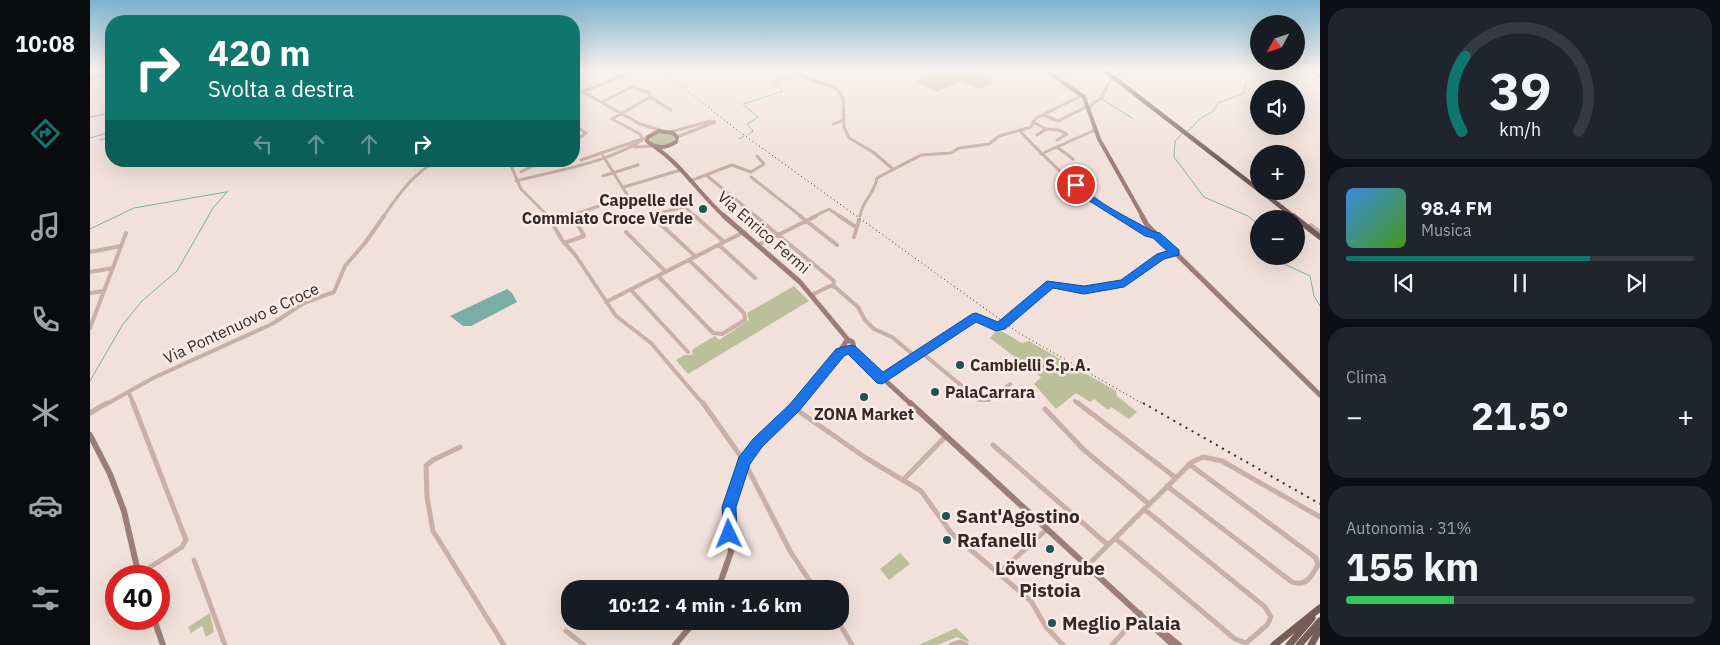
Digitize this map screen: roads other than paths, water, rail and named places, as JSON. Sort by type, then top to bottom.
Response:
[{"type":"main road","points":[[1143,100],[1250,182]]},
{"type":"main road","points":[[1273,200],[1320,237]]},
{"type":"main road","points":[[1274,645],[1320,609]]},
{"type":"main road","points":[[1289,645],[1320,609]]},
{"type":"main road","points":[[1299,645],[1320,621]]},
{"type":"main road","points":[[1311,645],[1320,629]]},
{"type":"street","points":[[598,100],[640,124],[646,129],[648,142],[672,158]]},
{"type":"street","points":[[602,102],[606,100]]},
{"type":"street","points":[[581,160],[642,139],[640,134],[612,120],[644,100]]},
{"type":"street","points":[[655,100],[671,110]]},
{"type":"street","points":[[844,100],[844,128],[850,139],[871,151],[893,169]]},
{"type":"street","points":[[854,237],[862,206],[877,188],[878,177],[921,155],[951,153],[959,148],[989,144],[999,136],[1030,127],[1033,122],[1044,114],[1073,100]]},
{"type":"street","points":[[1085,100],[1096,130],[1144,222],[1320,395]]},
{"type":"street","points":[[1044,114],[1058,120],[1088,107],[1098,100]]},
{"type":"street","points":[[640,124],[670,132],[711,120],[715,122],[676,137]]},
{"type":"street","points":[[833,124],[844,120]]},
{"type":"street","points":[[1033,122],[1046,129],[1059,130],[1067,134],[1057,140]]},
{"type":"street","points":[[580,129],[586,133],[580,138]]},
{"type":"street","points":[[1036,135],[1046,129]]},
{"type":"street","points":[[580,164],[627,148],[660,130]]},
{"type":"street","points":[[1019,130],[1041,154],[1073,181],[1083,193],[1134,225],[1157,236]]},
{"type":"street","points":[[1041,154],[1096,130]]},
{"type":"street","points":[[670,132],[676,137]]},
{"type":"street","points":[[672,158],[669,152],[671,146],[676,141],[676,137]]},
{"type":"street","points":[[627,148],[671,146]]},
{"type":"street","points":[[1058,147],[1072,159]]},
{"type":"street","points":[[564,243],[584,236],[573,214],[627,197],[628,195],[603,156]]},
{"type":"street","points":[[690,181],[734,165],[750,174],[764,164],[757,156]]},
{"type":"street","name":"Via Enrico Fermi","points":[[672,158],[705,199],[812,295],[837,327],[848,346]]},
{"type":"street","points":[[581,160],[586,162]]},
{"type":"street","points":[[603,176],[638,165]]},
{"type":"street","name":"Via Pontenuovo e Croce","points":[[90,413],[167,372],[272,324],[304,303],[334,292],[345,266],[365,244],[404,186],[426,167]]},
{"type":"street","points":[[511,167],[516,181],[524,192],[552,220],[564,243],[618,318],[651,343],[695,392],[744,462],[790,551],[809,580]]},
{"type":"street","points":[[521,172],[531,167]]},
{"type":"street","points":[[516,181],[568,167]]},
{"type":"street","points":[[624,187],[681,170]]},
{"type":"street","points":[[706,175],[834,281],[833,286]]},
{"type":"street","points":[[751,177],[837,245]]},
{"type":"street","points":[[696,257],[654,217],[656,213],[683,207],[724,242]]},
{"type":"street","points":[[758,245],[831,209],[856,227]]},
{"type":"street","points":[[1311,226],[1320,232]]},
{"type":"street","points":[[626,232],[666,272]]},
{"type":"street","points":[[606,302],[744,232]]},
{"type":"street","points":[[90,328],[126,233]]},
{"type":"street","points":[[719,245],[755,278]]},
{"type":"street","points":[[90,252],[121,246]]},
{"type":"street","points":[[882,379],[978,317],[1000,326],[1051,283],[1084,290],[1124,283],[1161,257],[1175,252]]},
{"type":"street","points":[[658,276],[714,333],[722,334],[744,321],[746,316],[689,260]]},
{"type":"street","points":[[90,272],[113,268]]},
{"type":"street","points":[[812,295],[833,286]]},
{"type":"street","points":[[833,286],[858,307],[864,320],[874,329],[892,337],[916,357]]},
{"type":"street","points":[[631,290],[688,352]]},
{"type":"street","points":[[90,294],[104,291]]},
{"type":"street","points":[[90,314],[96,313]]},
{"type":"street","points":[[721,580],[730,557],[728,512],[744,462],[757,443],[794,408],[840,352],[848,346],[1047,529],[1179,645]]},
{"type":"street","points":[[922,353],[979,400],[989,400],[1010,384]]},
{"type":"street","points":[[129,393],[186,540],[183,547],[155,565]]},
{"type":"street","points":[[1075,401],[1176,478]]},
{"type":"street","points":[[794,408],[866,458],[924,494],[956,538],[1033,604],[1046,627],[1063,645]]},
{"type":"street","points":[[1045,409],[1084,450],[1149,504]]},
{"type":"street","points":[[90,435],[110,474],[124,511],[137,565]]},
{"type":"street","points":[[904,480],[946,437]]},
{"type":"street","points":[[993,445],[1108,545]]},
{"type":"street","points":[[460,446],[433,460],[426,466],[427,497],[432,526],[450,560],[504,645]]},
{"type":"street","points":[[1088,565],[1189,464],[1200,457],[1222,461],[1320,517]]},
{"type":"street","points":[[1167,486],[1287,579],[1295,584],[1304,585],[1318,565],[1316,558],[1189,464]]},
{"type":"street","points":[[1115,538],[1231,636],[1246,643],[1270,623],[1271,617],[1268,610],[1144,509]]},
{"type":"street","points":[[999,573],[1047,529]]},
{"type":"street","points":[[194,560],[225,645]]},
{"type":"street","points":[[1112,645],[1141,613]]},
{"type":"street","points":[[158,630],[163,645]]},
{"type":"street","points":[[675,645],[688,630]]},
{"type":"street","points":[[843,630],[852,645]]},
{"type":"street","points":[[566,631],[584,645]]},
{"type":"street","points":[[1162,632],[1174,645]]},
{"type":"street","points":[[951,645],[960,642],[966,645]]},
{"type":"water","points":[[507,289],[512,293],[517,302],[471,326],[463,326],[450,316]]},
{"type":"waterway","points":[[748,135],[753,131],[747,124],[758,117],[743,104],[755,100]]},
{"type":"waterway","points":[[1103,100],[1132,118]]},
{"type":"waterway","points":[[1186,132],[1199,120],[1212,112],[1218,103],[1226,100]]},
{"type":"waterway","points":[[90,117],[105,114]]},
{"type":"waterway","points":[[90,138],[105,134]]},
{"type":"waterway","points":[[1182,134],[1175,141],[1174,157],[1204,197],[1250,218]]},
{"type":"waterway","points":[[739,139],[744,136]]},
{"type":"waterway","points":[[100,140],[105,139]]},
{"type":"waterway","points":[[90,381],[123,324],[142,301],[177,271],[213,208],[228,191]]},
{"type":"waterway","points":[[90,229],[134,208],[226,192]]},
{"type":"waterway","points":[[1286,265],[1310,276],[1314,296],[1320,306]]},
{"type":"railway","points":[[699,100],[737,130],[1019,333],[1145,405]]},
{"type":"railway","points":[[1143,403],[1320,504]]},
{"type":"place","name":"Cappelle del Commiato Croce Verde","points":[[703,209]]},
{"type":"place","name":"Cambielli S.p.A.","points":[[960,365]]},
{"type":"place","name":"PalaCarrara","points":[[935,392]]},
{"type":"place","name":"ZONA Market","points":[[864,397]]},
{"type":"place","name":"Sant'Agostino","points":[[946,516]]},
{"type":"place","name":"Rafanelli","points":[[947,540]]},
{"type":"place","name":"Löwengrube Pistoia","points":[[1050,549]]},
{"type":"place","name":"Meglio Palaia","points":[[1052,623]]}]
